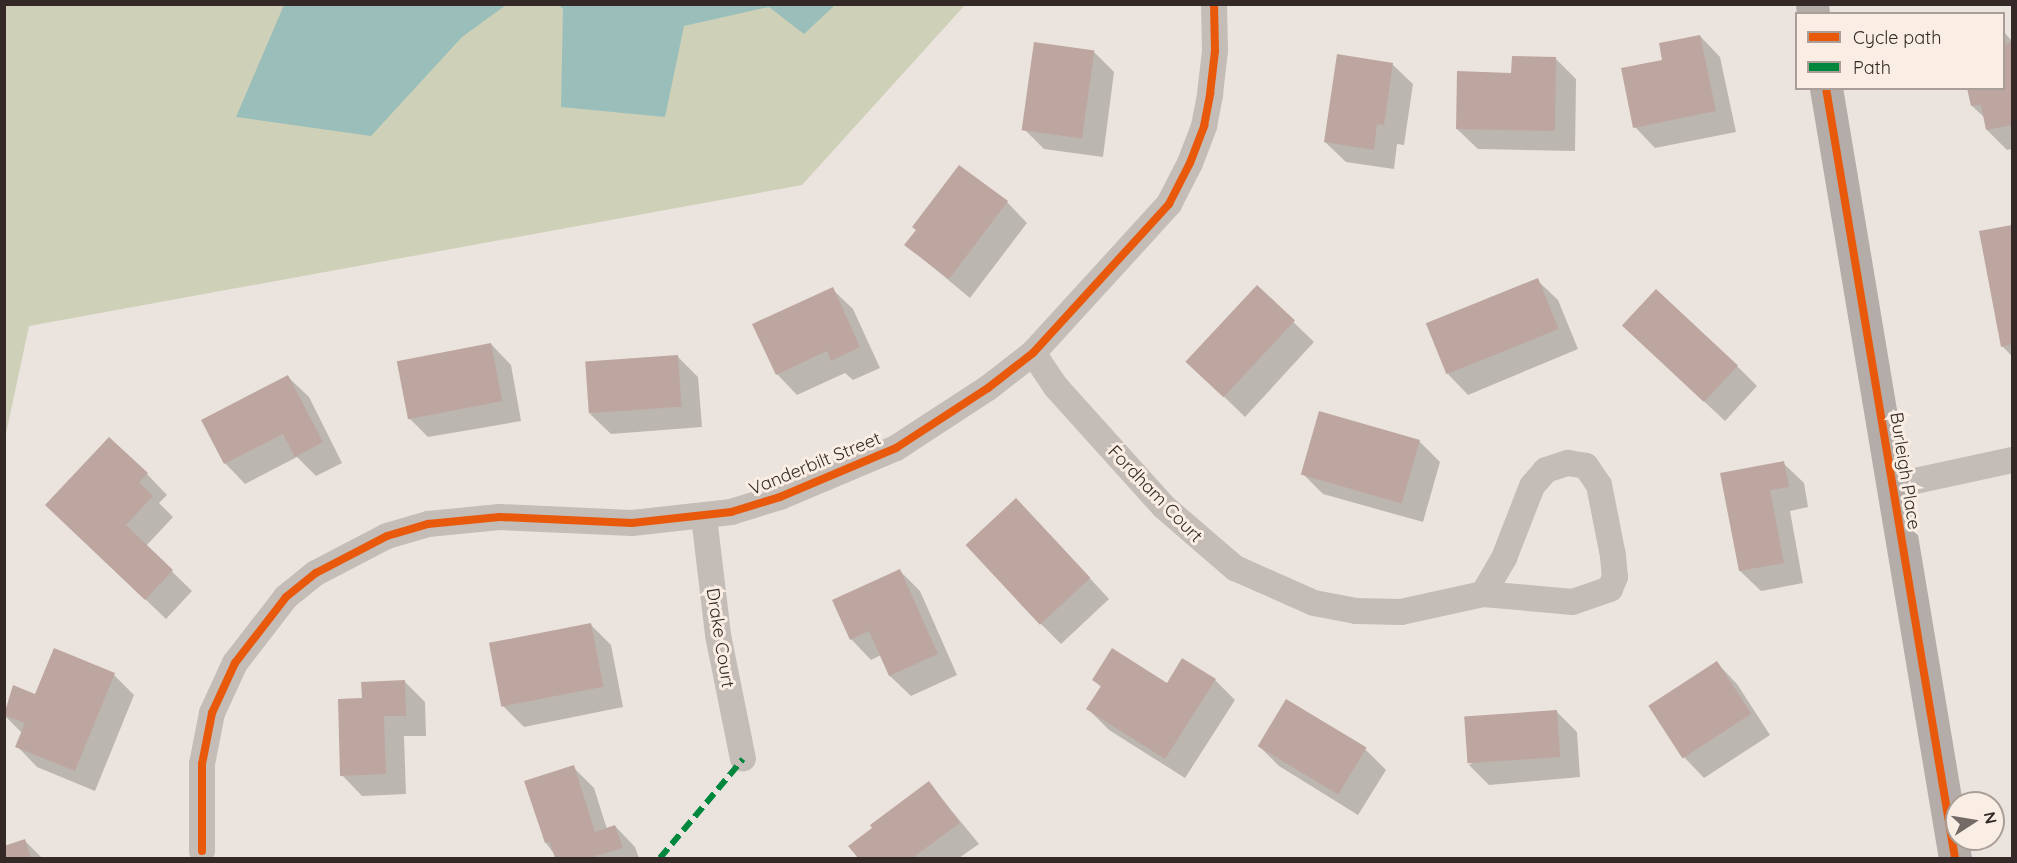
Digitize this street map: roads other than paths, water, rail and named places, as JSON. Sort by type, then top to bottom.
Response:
[{"type":"street","name":"Vanderbilt Street","points":[[202,851],[202,764],[212,713],[234,663],[286,597],[316,573],[387,536],[428,524],[500,517],[632,523],[704,517],[780,497],[896,448],[988,388],[1033,353],[1169,204],[1185,173],[1204,126],[1215,51],[1214,4]]},
{"type":"street","name":"Burleigh Place","points":[[1826,90],[1956,858]]},
{"type":"street","name":"Fordham Court","points":[[1033,353],[1056,387],[1164,507],[1235,568],[1314,603],[1356,611],[1401,612],[1483,594],[1573,602],[1610,589],[1615,578],[1613,556],[1601,495],[1587,466],[1568,463],[1546,470],[1532,486],[1504,558],[1483,594]]},
{"type":"street","points":[[1892,486],[2013,460]]},
{"type":"street","name":"Drake Court","points":[[704,517],[718,635],[743,759]]},
{"type":"water","points":[[284,4],[506,5],[462,37],[371,136],[236,117]]},
{"type":"water","points":[[559,5],[835,5],[804,34],[769,7],[684,26],[665,117],[561,107],[563,9]]}]
